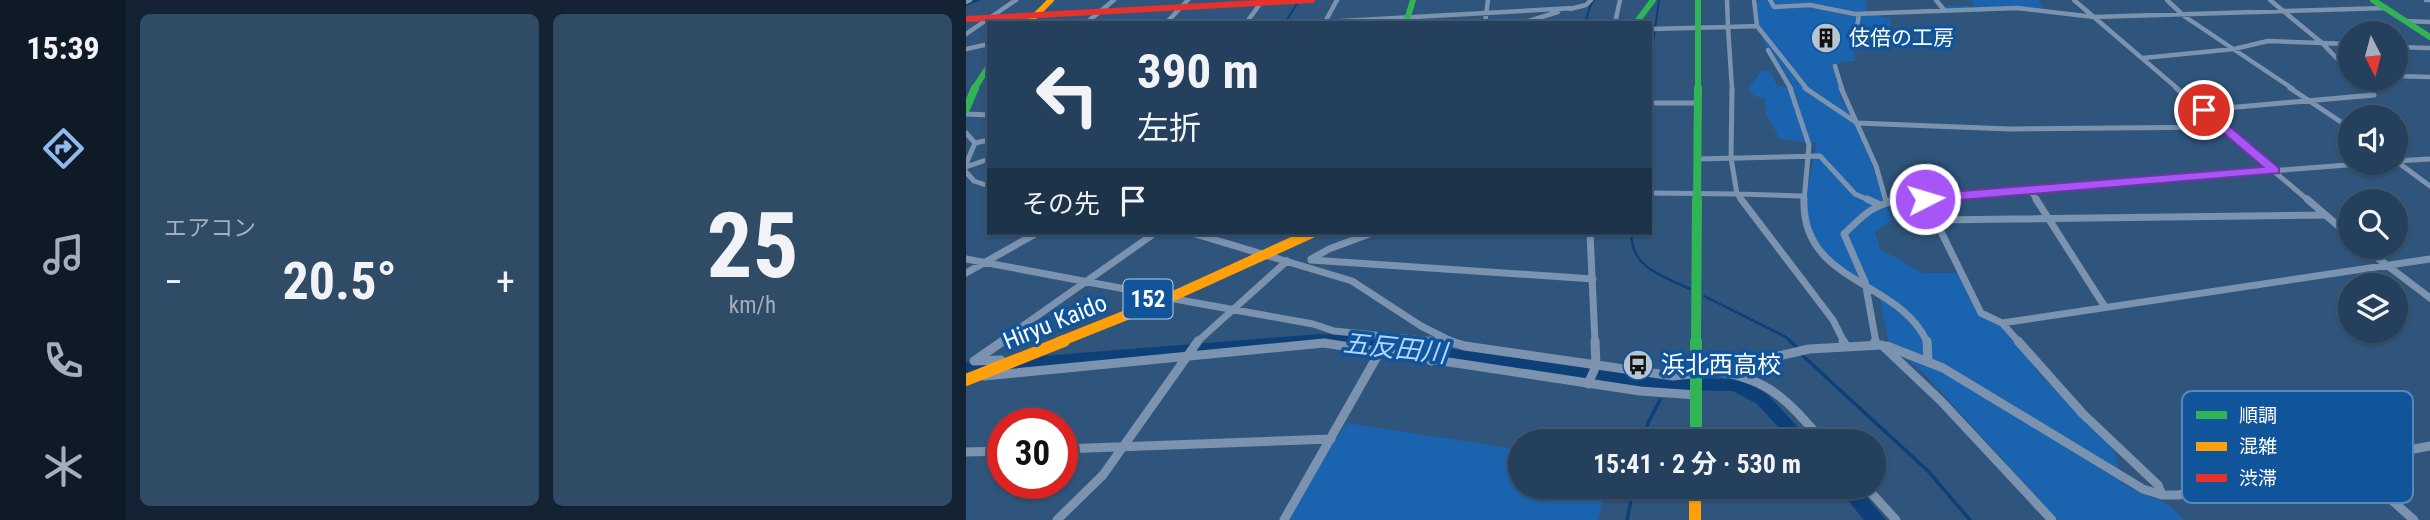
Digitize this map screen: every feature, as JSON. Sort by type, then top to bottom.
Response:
[{"type":"main road","points":[[1031,21],[1051,0]]},
{"type":"main road","points":[[966,19],[1099,12],[1185,4],[1312,0]]},
{"type":"main road","points":[[1407,20],[1413,0]]},
{"type":"main road","points":[[1630,21],[1646,0]]},
{"type":"main road","points":[[1637,21],[1653,0]]},
{"type":"main road","points":[[1696,429],[1698,0]]},
{"type":"main road","points":[[2373,0],[2405,21]]},
{"type":"main road","points":[[2408,23],[2430,37]]},
{"type":"main road","points":[[966,112],[969,93],[987,70]]},
{"type":"main road","name":"Hiryu Kaido","points":[[973,376],[1000,360],[1157,295],[1290,235]]},
{"type":"main road","name":"Hiryu Kaido","points":[[973,376],[1169,298],[1308,235]]},
{"type":"main road","points":[[1695,499],[1695,520]]},
{"type":"street","points":[[966,34],[1016,0]]},
{"type":"street","points":[[1088,21],[1114,0]]},
{"type":"street","points":[[1326,21],[1338,0]]},
{"type":"street","points":[[1485,21],[1488,0]]},
{"type":"street","points":[[1562,0],[1563,8]]},
{"type":"street","points":[[1529,21],[1586,5],[1591,0]]},
{"type":"street","points":[[1615,21],[1620,0]]},
{"type":"street","points":[[1727,0],[1732,72],[1731,158],[1737,194],[1833,320],[1846,346]]},
{"type":"street","points":[[1754,0],[1757,26],[1808,91],[1857,123],[2009,129],[2223,127]]},
{"type":"street","points":[[1770,0],[1771,6],[1776,8],[1810,5],[1859,14],[2017,8],[2094,17],[2184,16],[2282,10],[2386,8]]},
{"type":"street","points":[[1936,0],[1944,10]]},
{"type":"street","points":[[2074,0],[2338,226]]},
{"type":"street","points":[[2167,0],[2184,16],[2338,119]]},
{"type":"street","points":[[2270,0],[2338,60]]},
{"type":"street","points":[[1247,21],[1262,1]]},
{"type":"street","points":[[1168,21],[1185,4]]},
{"type":"street","points":[[1366,21],[1574,8]]},
{"type":"street","points":[[1857,27],[1859,14]]},
{"type":"street","points":[[2408,21],[2430,22]]},
{"type":"street","points":[[1653,29],[1757,26]]},
{"type":"street","points":[[1763,36],[1765,46],[1793,87],[1810,148],[1807,156],[1808,177],[1801,196],[1804,220],[1814,245],[1849,278],[1866,285],[1921,324],[1929,339],[1928,361]]},
{"type":"street","points":[[2142,58],[2234,48],[2268,41],[2338,44]]},
{"type":"street","points":[[966,49],[987,44]]},
{"type":"street","points":[[2408,47],[2430,48]]},
{"type":"street","points":[[1835,66],[1843,98],[1883,182],[1883,203]]},
{"type":"street","points":[[2408,77],[2430,78]]},
{"type":"street","points":[[2204,110],[2374,95],[2370,91]]},
{"type":"street","points":[[1652,103],[1697,103]]},
{"type":"street","points":[[966,112],[987,115]]},
{"type":"street","points":[[966,133],[975,143]]},
{"type":"street","points":[[975,143],[987,140]]},
{"type":"street","points":[[966,168],[975,143]]},
{"type":"street","points":[[1696,159],[1820,156],[1856,194],[1883,203]]},
{"type":"street","points":[[2408,160],[2430,159]]},
{"type":"street","points":[[966,168],[987,160]]},
{"type":"street","points":[[2052,520],[1941,401],[1879,345],[1866,285],[1844,234],[1866,212],[1883,203],[2338,166]]},
{"type":"street","points":[[966,168],[975,181],[987,185]]},
{"type":"street","points":[[2408,170],[2430,186]]},
{"type":"street","points":[[2030,190],[2105,307]]},
{"type":"street","points":[[1652,193],[1801,196]]},
{"type":"street","points":[[1925,199],[1981,313],[2002,323],[2083,414],[2158,485],[2162,495]]},
{"type":"street","points":[[1935,220],[2325,215]]},
{"type":"street","points":[[966,273],[1033,235]]},
{"type":"street","points":[[1000,360],[974,361],[1152,235]]},
{"type":"street","points":[[1199,235],[1352,281],[1375,291],[1442,344]]},
{"type":"street","points":[[1301,265],[1328,249],[1366,235]]},
{"type":"street","points":[[1589,382],[1595,367],[1590,235]]},
{"type":"street","points":[[966,259],[1157,295]]},
{"type":"street","points":[[2377,259],[2430,298]]},
{"type":"street","points":[[2002,323],[2430,259]]},
{"type":"street","points":[[1311,260],[1593,279]]},
{"type":"street","points":[[1057,520],[1103,475],[1196,344],[1287,261]]},
{"type":"street","points":[[1169,298],[1313,324],[1334,331],[1662,375],[1697,384]]},
{"type":"street","points":[[973,376],[1324,343],[1640,391],[1697,384],[1710,372],[1809,349],[1879,345],[1928,361],[2143,489],[2162,495],[2182,494]]},
{"type":"street","points":[[1433,358],[1442,344]]},
{"type":"street","points":[[1284,520],[1379,353]]},
{"type":"street","points":[[1710,372],[1736,374],[1771,386],[1812,429]]},
{"type":"street","points":[[1078,448],[1331,439]]},
{"type":"street","points":[[966,452],[987,451]]},
{"type":"street","points":[[1877,499],[1896,520]]},
{"type":"street","points":[[2395,503],[2414,520]]},
{"type":"shaded area","points":[[1761,0],[1865,0],[1867,12],[1891,19],[1889,31],[1860,27],[1847,31],[1856,61],[1843,61],[1834,67],[1841,98],[1859,130],[1892,220],[1875,232],[1880,249],[1922,273],[1958,273],[1977,313],[2000,323],[2043,378],[2113,447],[2122,484],[2169,505],[2184,520],[2058,520],[1924,373],[1889,344],[1879,293],[1835,263],[1825,254],[1810,232],[1805,212],[1816,143],[1780,139],[1766,114],[1765,99],[1755,96],[1748,89],[1762,70],[1771,72],[1777,86],[1787,87],[1792,84],[1765,45],[1758,25],[1755,3]]},
{"type":"shaded area","points":[[1971,0],[2038,0],[2045,10],[1944,9],[1946,6],[1975,6]]},
{"type":"shaded area","points":[[1347,423],[1508,448],[1508,499],[1602,499],[1598,520],[1288,520],[1299,493]]},
{"type":"waterway","points":[[966,4],[977,0]]},
{"type":"waterway","points":[[1584,21],[1594,0]]},
{"type":"waterway","points":[[1652,51],[1659,0]]},
{"type":"waterway","points":[[1286,21],[1298,2]]},
{"type":"waterway","points":[[1631,235],[1636,255],[1643,263],[1659,275],[1690,289]]},
{"type":"waterway","points":[[1704,296],[1786,337],[1797,348]]},
{"type":"waterway","name":"五反田川","points":[[966,368],[1319,339],[1349,340],[1665,384],[1734,385],[1763,400],[1791,429]]},
{"type":"waterway","points":[[1802,355],[1928,471],[1970,520]]},
{"type":"waterway","points":[[1647,429],[1660,400]]},
{"type":"waterway","points":[[1627,520],[1631,499]]},
{"type":"waterway","name":"五反田川","points":[[1857,499],[1876,520]]},
{"type":"traffic: fast","points":[[1407,21],[1413,0]]},
{"type":"traffic: fast","points":[[1637,21],[1653,0]]},
{"type":"traffic: fast","points":[[1696,429],[1698,0]]},
{"type":"traffic: fast","points":[[2373,0],[2430,37]]},
{"type":"traffic: fast","points":[[966,109],[970,95],[987,69]]},
{"type":"traffic: slow","points":[[1030,21],[1051,0]]},
{"type":"traffic: slow","points":[[966,380],[1169,298],[1308,235]]},
{"type":"traffic: slow","points":[[1695,499],[1695,520]]},
{"type":"traffic: jam","points":[[966,19],[1312,0]]},
{"type":"place","name":"伎倍の工房","points":[[1826,38]]},
{"type":"place","name":"浜北西高校","points":[[1638,365]]},
{"type":"route","points":[[1925,199],[2275,170],[2204,110]]}]
